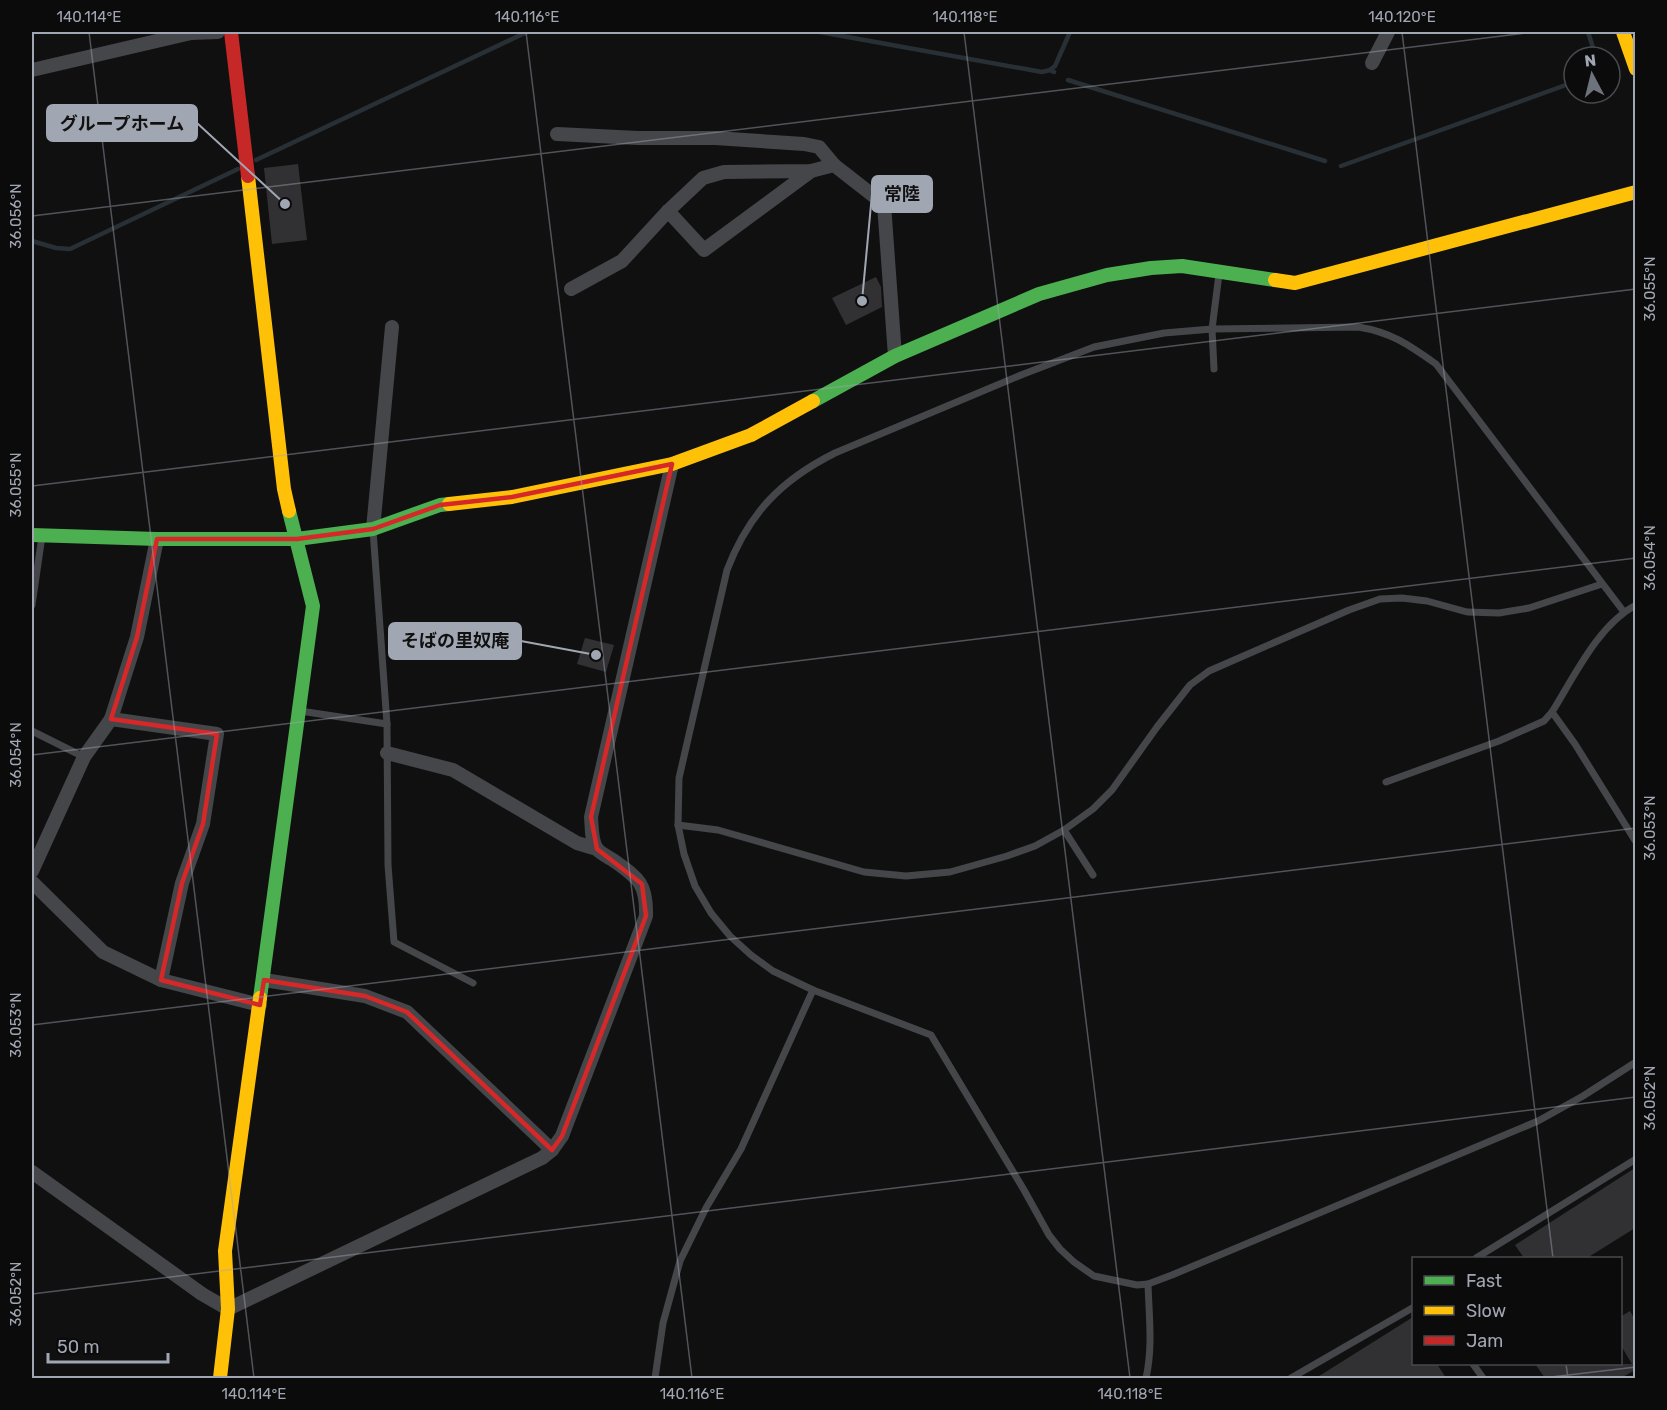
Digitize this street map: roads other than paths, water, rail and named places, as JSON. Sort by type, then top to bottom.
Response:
[{"type":"street","points":[[32,70],[154,36],[218,32]]},
{"type":"street","points":[[220,1378],[228,1309],[225,1251],[264,980],[313,606],[284,489],[231,32]]},
{"type":"street","points":[[1372,63],[1388,32]]},
{"type":"street","points":[[1623,32],[1635,69]]},
{"type":"street","points":[[557,134],[638,138],[715,138],[819,147],[834,165],[884,204],[895,356]]},
{"type":"street","points":[[572,289],[622,261],[704,178],[724,172],[811,171],[834,165]]},
{"type":"street","points":[[668,212],[704,250],[811,171]]},
{"type":"street","points":[[37,535],[157,539],[297,539],[373,529],[440,505],[512,497],[672,464],[751,435],[895,356],[1039,294],[1107,275],[1182,266],[1295,283],[1635,192]]},
{"type":"street","points":[[373,529],[392,327]]},
{"type":"street","points":[[597,849],[592,834],[591,817],[672,464]]},
{"type":"street","points":[[32,871],[84,757],[111,719],[137,637],[157,539]]},
{"type":"street","points":[[111,719],[218,734],[203,824],[182,883],[161,980]]},
{"type":"street","points":[[228,1309],[542,1158],[552,1150],[562,1136],[646,916],[646,900],[642,884],[597,849],[577,843],[453,770],[387,753]]},
{"type":"street","points":[[32,882],[103,952],[161,980],[260,1005]]},
{"type":"street","points":[[264,980],[365,996],[407,1012],[552,1150]]},
{"type":"street","points":[[32,1172],[202,1294],[228,1309]]},
{"type":"lane","points":[[1214,369],[1212,329],[1219,272]]},
{"type":"lane","points":[[1624,612],[1436,364],[1405,342],[1379,330],[1358,327],[1212,329],[1164,333],[1120,341],[1068,356],[835,453],[790,479],[768,500],[737,545],[727,570],[680,778],[678,825],[684,854],[695,886],[711,913],[730,936],[751,955],[773,971],[813,990],[931,1035],[1049,1235],[1060,1249],[1094,1276],[1137,1285],[1148,1284],[1538,1120],[1583,1096],[1635,1062]]},
{"type":"lane","points":[[373,529],[387,724],[388,865],[394,942],[473,983]]},
{"type":"lane","points":[[32,605],[37,535]]},
{"type":"lane","points":[[678,825],[718,830],[864,872],[906,876],[950,872],[1035,846],[1064,830],[1093,808],[1112,790],[1190,685],[1209,671],[1349,610],[1380,599],[1402,598],[1427,601],[1467,612],[1499,613],[1529,608],[1602,584]]},
{"type":"lane","points":[[1386,782],[1499,741],[1544,721],[1605,628],[1635,605]]},
{"type":"lane","points":[[300,711],[387,724]]},
{"type":"lane","points":[[1552,712],[1575,744],[1635,842]]},
{"type":"lane","points":[[32,732],[84,757]]},
{"type":"lane","points":[[1064,830],[1093,875]]},
{"type":"lane","points":[[655,1378],[663,1323],[680,1261],[706,1208],[741,1149],[813,990]]},
{"type":"lane","points":[[1478,1257],[1635,1159]]},
{"type":"lane","points":[[1146,1378],[1150,1361],[1148,1284]]},
{"type":"lane","points":[[1291,1378],[1412,1308]]},
{"type":"lane","points":[[1474,1365],[1483,1378]]},
{"type":"waterway","points":[[256,160],[527,32]]},
{"type":"waterway","points":[[820,32],[1042,72],[1050,70],[1054,72]]},
{"type":"waterway","points":[[1050,70],[1055,66],[1070,32]]},
{"type":"waterway","points":[[1588,32],[1592,45]]},
{"type":"waterway","points":[[1068,80],[1325,161]]},
{"type":"waterway","points":[[1341,166],[1562,86]]},
{"type":"waterway","points":[[32,241],[56,248],[70,249],[238,169]]},
{"type":"place","name":"グループホーム","points":[[285,204]]},
{"type":"place","name":"常陸","points":[[862,301]]},
{"type":"place","name":"そばの里奴庵","points":[[596,655]]}]
